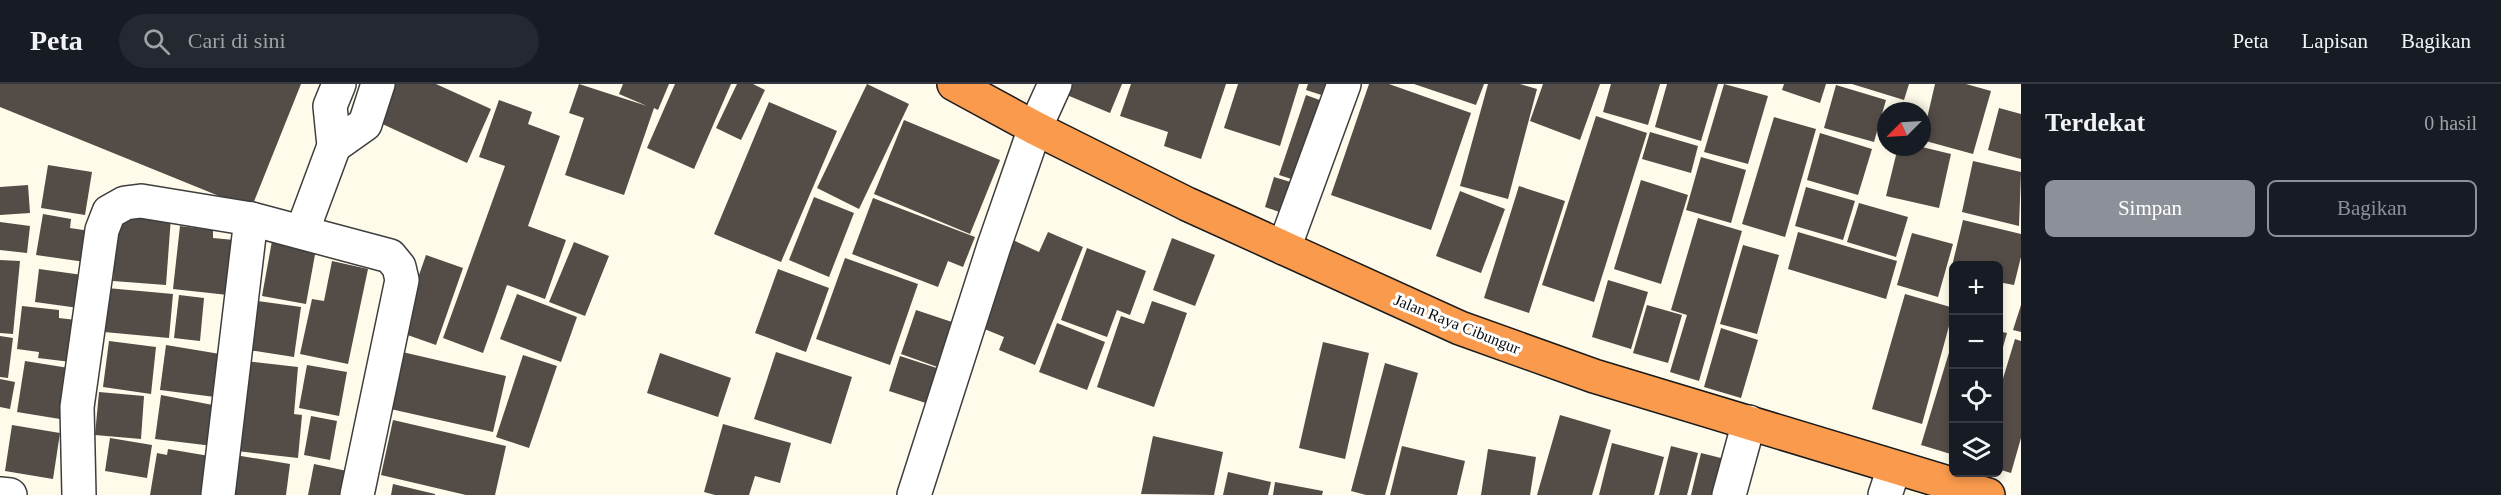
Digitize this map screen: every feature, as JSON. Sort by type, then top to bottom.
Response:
[{"type":"highway","name":"Jalan Raya Cibungur","points":[[954,84],[1035,128],[1187,204],[1460,328],[1594,376],[1749,422],[1889,482],[1988,495]]},
{"type":"street","points":[[302,232],[334,146],[330,106],[339,84]]},
{"type":"street","points":[[334,146],[365,124],[378,84]]},
{"type":"street","points":[[914,495],[1035,128],[1055,84]]},
{"type":"street","points":[[1284,248],[1344,84]]},
{"type":"street","points":[[79,495],[77,407],[102,230],[109,212],[125,203],[141,201],[251,219],[302,232],[390,256],[399,267],[402,280],[357,495]]},
{"type":"street","points":[[218,495],[251,219]]},
{"type":"street","points":[[1729,495],[1749,422]]},
{"type":"street","points":[[0,494],[10,495]]},
{"type":"building","points":[[0,84],[301,84],[251,209],[0,107]]},
{"type":"building","points":[[395,84],[436,84],[491,109],[467,163],[378,122]]},
{"type":"building","points":[[579,84],[647,106],[619,94],[623,84],[669,84],[658,110],[654,108],[624,195],[565,175],[584,118],[569,113]]},
{"type":"building","points":[[675,84],[731,84],[694,169],[647,148]]},
{"type":"building","points":[[737,84],[753,84],[765,90],[741,140],[716,128]]},
{"type":"building","points":[[867,84],[909,104],[859,209],[817,188]]},
{"type":"building","points":[[1066,84],[1122,84],[1110,113],[1062,93]]},
{"type":"building","points":[[1131,84],[1226,84],[1201,159],[1164,146],[1168,132],[1120,116]]},
{"type":"building","points":[[1238,84],[1299,84],[1280,146],[1224,128]]},
{"type":"building","points":[[1308,84],[1342,84],[1337,100],[1306,90]]},
{"type":"building","points":[[1369,84],[1389,84],[1471,113],[1431,230],[1331,195]]},
{"type":"building","points":[[1414,84],[1484,84],[1476,105]]},
{"type":"building","points":[[1488,84],[1520,84],[1537,89],[1508,199],[1460,186]]},
{"type":"building","points":[[1543,84],[1600,84],[1580,140],[1530,121]]},
{"type":"building","points":[[1611,84],[1660,84],[1648,125],[1603,112]]},
{"type":"building","points":[[1667,84],[1718,84],[1701,141],[1655,127]]},
{"type":"building","points":[[1724,84],[1768,96],[1748,164],[1704,152]]},
{"type":"building","points":[[1784,84],[1826,84],[1820,103],[1782,90]]},
{"type":"building","points":[[1852,84],[1909,84],[1904,100]]},
{"type":"building","points":[[1935,84],[1966,84],[1991,91],[1973,154],[1931,142],[1931,102]]},
{"type":"building","points":[[1836,85],[1886,100],[1885,102],[1877,102],[1877,132],[1874,142],[1824,128]]},
{"type":"building","points":[[1306,95],[1333,105],[1307,184],[1279,175]]},
{"type":"building","points":[[499,100],[532,112],[528,124],[560,136],[528,226],[566,240],[545,299],[507,285],[483,353],[443,338],[505,166],[479,157]]},
{"type":"building","points":[[769,102],[837,131],[781,262],[714,234]]},
{"type":"building","points":[[1999,108],[2021,114],[2021,159],[1988,150]]},
{"type":"building","points":[[1596,116],[1647,133],[1594,302],[1542,285]]},
{"type":"building","points":[[1774,117],[1816,129],[1785,237],[1742,224]]},
{"type":"building","points":[[904,120],[1000,160],[970,234],[874,194]]},
{"type":"building","points":[[1650,132],[1698,146],[1691,173],[1642,159]]},
{"type":"building","points":[[1820,133],[1872,149],[1858,195],[1807,180]]},
{"type":"building","points":[[1931,149],[1951,154],[1939,208],[1886,196],[1896,156],[1931,156]]},
{"type":"building","points":[[1701,157],[1746,170],[1731,223],[1686,210]]},
{"type":"building","points":[[1973,161],[2021,172],[2019,226],[1962,212]]},
{"type":"building","points":[[48,165],[92,172],[85,215],[41,208]]},
{"type":"building","points":[[1274,177],[1304,186],[1294,217],[1265,207]]},
{"type":"building","points":[[1641,180],[1688,195],[1661,284],[1614,269]]},
{"type":"building","points":[[28,185],[30,213],[0,215],[0,187]]},
{"type":"building","points":[[1519,186],[1565,201],[1529,313],[1484,298]]},
{"type":"building","points":[[1806,187],[1855,201],[1843,240],[1795,226]]},
{"type":"building","points":[[1460,191],[1505,209],[1481,273],[1436,256]]},
{"type":"building","points":[[814,197],[854,213],[829,277],[789,260]]},
{"type":"building","points":[[873,198],[975,237],[963,267],[948,261],[938,287],[852,254]]},
{"type":"building","points":[[1859,203],[1908,217],[1896,257],[1847,242]]},
{"type":"building","points":[[118,212],[171,217],[166,285],[113,281]]},
{"type":"building","points":[[43,214],[71,219],[70,228],[90,231],[85,262],[36,255]]},
{"type":"building","points":[[1698,218],[1742,231],[1699,381],[1670,372],[1687,315],[1671,310]]},
{"type":"building","points":[[1963,220],[2021,234],[2021,257],[2014,285],[2003,283],[2003,261],[1953,261]]},
{"type":"building","points":[[0,222],[30,226],[27,253],[0,250]]},
{"type":"building","points":[[180,226],[213,230],[213,238],[234,240],[228,295],[173,289]]},
{"type":"building","points":[[1048,232],[1083,247],[1035,365],[999,350],[1004,337],[977,326],[1013,240],[1039,252]]},
{"type":"building","points":[[1798,232],[1897,261],[1886,299],[1788,269]]},
{"type":"building","points":[[1912,233],[1953,244],[1938,297],[1897,285]]},
{"type":"building","points":[[1172,238],[1215,255],[1195,306],[1153,290]]},
{"type":"building","points":[[272,241],[316,249],[306,304],[262,296]]},
{"type":"building","points":[[574,242],[609,256],[585,316],[549,302]]},
{"type":"building","points":[[1743,245],[1779,255],[1757,334],[1720,324]]},
{"type":"building","points":[[1087,248],[1146,271],[1130,315],[1117,310],[1107,337],[1061,320]]},
{"type":"building","points":[[426,255],[463,268],[436,345],[399,332]]},
{"type":"building","points":[[845,258],[918,284],[890,365],[816,339]]},
{"type":"building","points":[[0,260],[20,261],[13,334],[0,333]]},
{"type":"building","points":[[332,261],[368,269],[348,364],[300,354],[312,299],[324,301]]},
{"type":"building","points":[[39,269],[90,276],[86,309],[35,302]]},
{"type":"building","points":[[778,269],[829,288],[806,352],[755,333]]},
{"type":"building","points":[[1608,280],[1648,292],[1631,349],[1592,337]]},
{"type":"building","points":[[107,288],[173,294],[169,338],[104,332]]},
{"type":"building","points":[[517,294],[577,317],[561,362],[500,339]]},
{"type":"building","points":[[1905,294],[1949,307],[1949,326],[1922,424],[1872,409]]},
{"type":"building","points":[[179,295],[204,298],[200,341],[174,338]]},
{"type":"building","points":[[250,300],[301,307],[294,357],[242,349]]},
{"type":"building","points":[[1152,301],[1187,313],[1154,407],[1097,387],[1121,316],[1144,324]]},
{"type":"building","points":[[1647,305],[1682,315],[1668,363],[1633,353]]},
{"type":"building","points":[[2021,305],[2021,332],[2013,330]]},
{"type":"building","points":[[22,306],[59,310],[59,318],[76,320],[71,362],[38,358],[39,352],[17,349]]},
{"type":"building","points":[[916,310],[958,324],[943,369],[901,354]]},
{"type":"building","points":[[1057,323],[1105,342],[1087,390],[1039,372]]},
{"type":"building","points":[[1721,328],[1758,340],[1741,398],[1704,387]]},
{"type":"building","points":[[2003,332],[2007,333],[2003,347]]},
{"type":"building","points":[[0,336],[13,338],[8,378],[0,377]]},
{"type":"building","points":[[2015,339],[2021,341],[2021,438],[2011,473],[2003,471],[2003,379]]},
{"type":"building","points":[[109,341],[156,347],[151,394],[103,387]]},
{"type":"building","points":[[1323,342],[1369,353],[1345,459],[1299,448]]},
{"type":"building","points":[[166,345],[220,354],[215,397],[160,390]]},
{"type":"building","points":[[398,351],[506,376],[493,432],[386,408]]},
{"type":"building","points":[[776,352],[852,377],[831,444],[754,419]]},
{"type":"building","points":[[660,353],[731,378],[718,417],[647,393]]},
{"type":"building","points":[[1949,353],[1949,453],[1921,445]]},
{"type":"building","points":[[523,355],[557,366],[529,448],[496,437]]},
{"type":"building","points":[[900,356],[946,371],[935,406],[889,391]]},
{"type":"building","points":[[25,361],[75,369],[66,420],[17,412]]},
{"type":"building","points":[[246,361],[298,367],[294,414],[302,415],[298,458],[237,451]]},
{"type":"building","points":[[1385,363],[1418,373],[1385,495],[1366,495],[1351,491]]},
{"type":"building","points":[[307,365],[347,372],[339,416],[299,408]]},
{"type":"building","points":[[0,379],[15,382],[10,409],[0,407]]},
{"type":"building","points":[[99,392],[144,396],[141,439],[95,435]]},
{"type":"building","points":[[161,395],[218,406],[213,446],[155,439]]},
{"type":"building","points":[[1560,415],[1611,430],[1592,495],[1537,495]]},
{"type":"building","points":[[311,416],[337,421],[330,460],[304,455]]},
{"type":"building","points":[[393,420],[506,446],[495,495],[466,495],[381,475]]},
{"type":"building","points":[[723,424],[791,443],[780,483],[755,476],[749,495],[715,495],[704,492]]},
{"type":"building","points":[[12,425],[60,433],[53,479],[5,471]]},
{"type":"building","points":[[1153,436],[1223,452],[1214,495],[1141,494]]},
{"type":"building","points":[[110,438],[152,445],[147,478],[105,471]]},
{"type":"building","points":[[1612,443],[1664,457],[1654,495],[1599,495]]},
{"type":"building","points":[[1402,446],[1465,461],[1457,495],[1390,495]]},
{"type":"building","points":[[1671,446],[1698,453],[1687,495],[1659,495]]},
{"type":"building","points":[[168,449],[209,456],[203,495],[150,495],[157,453],[167,455]]},
{"type":"building","points":[[1488,449],[1536,457],[1530,495],[1481,495]]},
{"type":"building","points":[[1701,453],[1733,461],[1724,495],[1691,495]]},
{"type":"building","points":[[235,455],[290,464],[286,495],[229,495]]},
{"type":"building","points":[[314,464],[347,471],[343,495],[308,495]]},
{"type":"building","points":[[1228,472],[1271,482],[1268,495],[1223,495]]},
{"type":"building","points":[[1275,482],[1323,491],[1322,495],[1273,495]]},
{"type":"building","points":[[393,484],[435,494],[435,495],[391,495]]}]
